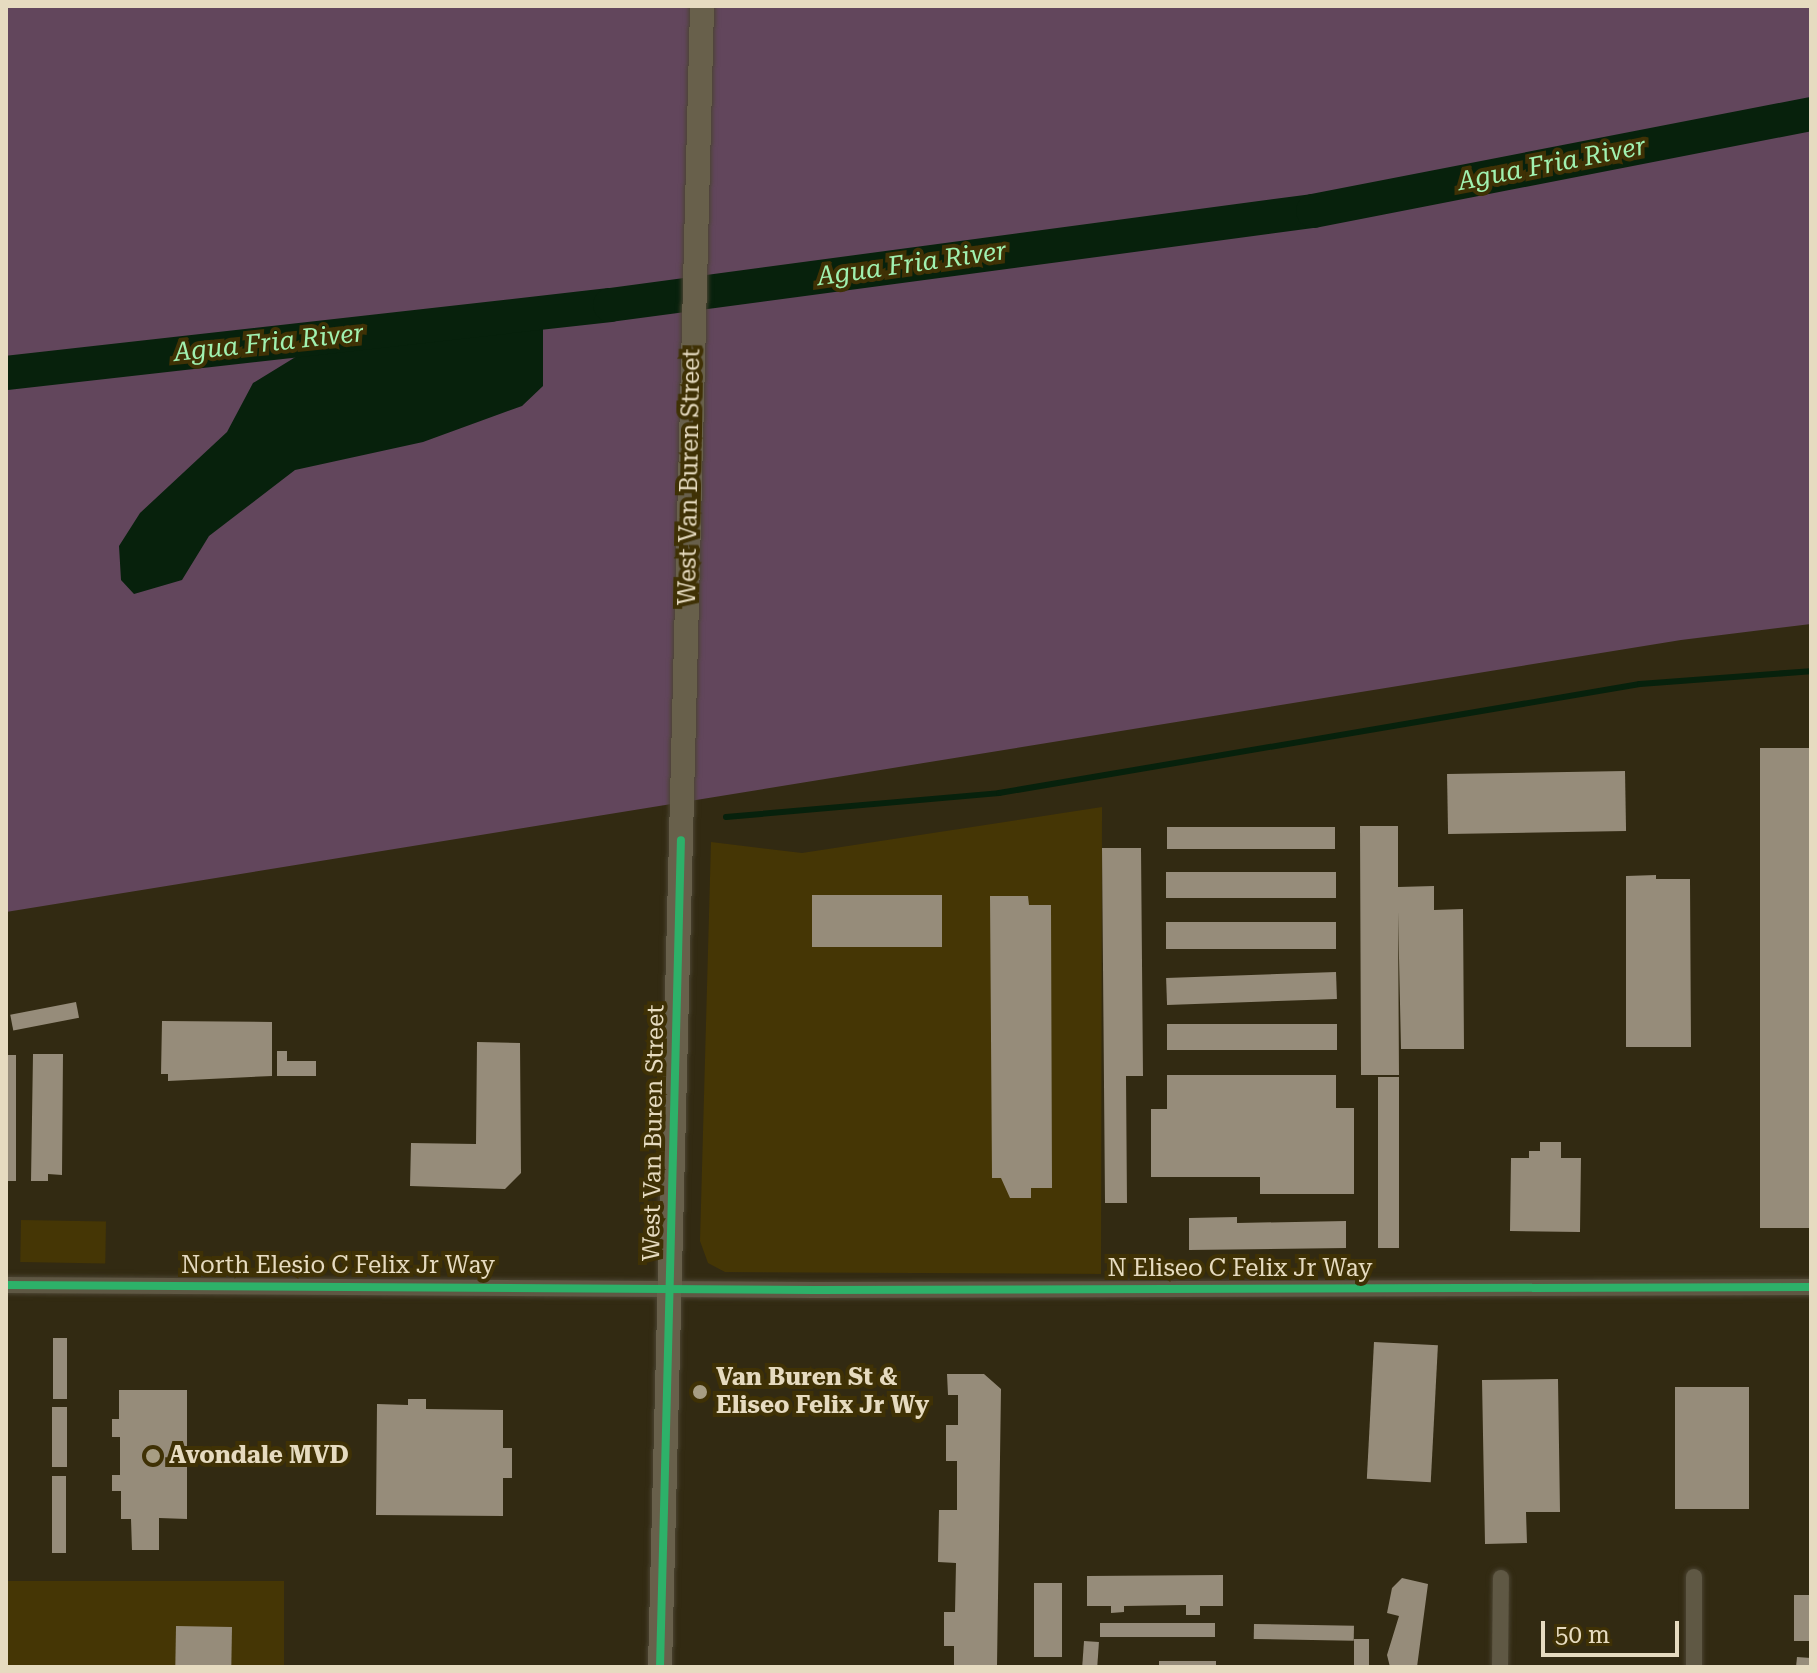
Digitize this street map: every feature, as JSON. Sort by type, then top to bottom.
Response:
[{"type":"main road","name":"West Van Buren Street","points":[[660,1667],[702,6]]},
{"type":"street","name":"North Elesio C Felix Jr Way","points":[[6,1285],[670,1288]]},
{"type":"street","name":"N Eliseo C Felix Jr Way","points":[[670,1288],[1811,1287]]},
{"type":"street","points":[[1694,1577],[1694,1667]]},
{"type":"street","points":[[1500,1667],[1501,1578]]},
{"type":"shaded area","points":[[6,6],[1811,6],[1811,624],[1681,640],[6,912]]},
{"type":"shaded area","points":[[522,318],[543,325],[543,386],[522,406],[423,442],[295,470],[209,536],[182,580],[134,594],[121,580],[119,546],[140,513],[227,432],[253,383],[320,342],[354,329]]},
{"type":"shaded area","points":[[1102,807],[1101,1274],[725,1272],[708,1263],[700,1241],[711,842],[802,853]]},
{"type":"shaded area","points":[[21,1220],[106,1221],[105,1263],[20,1262]]},
{"type":"shaded area","points":[[6,1581],[284,1581],[284,1667],[6,1667]]},
{"type":"building","points":[[1760,748],[1811,748],[1811,1228],[1760,1228]]},
{"type":"building","points":[[1625,771],[1626,831],[1448,834],[1447,774]]},
{"type":"building","points":[[1360,826],[1398,826],[1398,887],[1434,886],[1434,910],[1463,909],[1464,1049],[1401,1049],[1398,912],[1399,1075],[1361,1075]]},
{"type":"building","points":[[1167,827],[1335,827],[1335,849],[1167,849]]},
{"type":"building","points":[[1102,848],[1141,848],[1143,1076],[1126,1076],[1127,1203],[1105,1203]]},
{"type":"building","points":[[1166,872],[1336,872],[1336,898],[1166,898]]},
{"type":"building","points":[[1656,875],[1656,879],[1690,879],[1691,1047],[1626,1047],[1626,876]]},
{"type":"building","points":[[812,895],[942,895],[942,947],[812,947]]},
{"type":"building","points":[[990,896],[1028,896],[1029,905],[1051,905],[1052,1188],[1031,1188],[1031,1198],[1010,1198],[1001,1178],[992,1178]]},
{"type":"building","points":[[1166,922],[1336,922],[1336,949],[1166,949]]},
{"type":"building","points":[[1336,972],[1337,999],[1167,1005],[1166,978]]},
{"type":"building","points":[[76,1002],[79,1018],[13,1030],[10,1015]]},
{"type":"building","points":[[162,1021],[272,1022],[272,1076],[168,1081],[168,1074],[161,1074]]},
{"type":"building","points":[[1167,1024],[1337,1024],[1337,1050],[1167,1050]]},
{"type":"building","points":[[477,1042],[520,1043],[521,1173],[505,1189],[410,1186],[411,1143],[476,1144]]},
{"type":"building","points":[[277,1051],[287,1051],[287,1061],[316,1061],[316,1076],[277,1076]]},
{"type":"building","points":[[33,1054],[63,1054],[62,1175],[48,1174],[48,1181],[31,1181]]},
{"type":"building","points":[[6,1055],[16,1055],[16,1181],[6,1181]]},
{"type":"building","points":[[1167,1075],[1336,1075],[1336,1108],[1354,1108],[1354,1194],[1260,1194],[1260,1177],[1151,1177],[1151,1109],[1167,1109]]},
{"type":"building","points":[[1378,1077],[1399,1077],[1399,1248],[1378,1248]]},
{"type":"building","points":[[1540,1142],[1561,1142],[1561,1158],[1581,1158],[1580,1232],[1510,1231],[1511,1158],[1529,1158],[1529,1151],[1540,1151]]},
{"type":"building","points":[[1237,1217],[1237,1223],[1346,1221],[1346,1248],[1189,1250],[1189,1218]]},
{"type":"building","points":[[53,1338],[67,1338],[67,1399],[53,1399]]},
{"type":"building","points":[[1374,1342],[1438,1345],[1431,1482],[1367,1479]]},
{"type":"building","points":[[947,1374],[984,1374],[1001,1389],[997,1667],[954,1667],[954,1646],[944,1646],[944,1612],[955,1612],[956,1563],[938,1562],[939,1510],[957,1510],[957,1461],[946,1461],[946,1425],[958,1425],[958,1395],[948,1395]]},
{"type":"building","points":[[1558,1379],[1560,1512],[1526,1512],[1527,1543],[1485,1544],[1482,1380]]},
{"type":"building","points":[[1675,1387],[1749,1387],[1749,1509],[1675,1509]]},
{"type":"building","name":"Avondale MVD","points":[[119,1390],[187,1390],[187,1519],[159,1518],[159,1550],[132,1550],[131,1519],[121,1519],[121,1491],[112,1491],[112,1475],[120,1475],[120,1437],[112,1437],[112,1419],[119,1419]]},
{"type":"building","points":[[408,1399],[426,1399],[426,1409],[503,1410],[503,1448],[512,1448],[512,1478],[503,1478],[503,1516],[376,1515],[377,1404],[408,1405]]},
{"type":"building","points":[[52,1407],[67,1407],[67,1467],[52,1467]]},
{"type":"building","points":[[52,1476],[66,1476],[66,1553],[52,1553]]},
{"type":"building","points":[[1223,1575],[1223,1606],[1200,1606],[1200,1615],[1186,1615],[1186,1605],[1124,1606],[1124,1612],[1111,1613],[1111,1606],[1087,1606],[1087,1576]]},
{"type":"building","points":[[1402,1578],[1428,1584],[1417,1667],[1390,1667],[1387,1655],[1399,1616],[1387,1613],[1392,1588]]},
{"type":"building","points":[[1034,1583],[1062,1583],[1062,1657],[1034,1657]]},
{"type":"building","points":[[1794,1595],[1811,1595],[1811,1641],[1794,1641]]},
{"type":"building","points":[[1100,1623],[1215,1623],[1215,1637],[1100,1637]]},
{"type":"building","points":[[1254,1624],[1354,1626],[1354,1641],[1254,1639]]},
{"type":"building","points":[[176,1626],[232,1627],[231,1667],[175,1666]]},
{"type":"building","points":[[1354,1639],[1369,1639],[1369,1667],[1354,1667]]},
{"type":"building","points":[[1084,1641],[1099,1642],[1097,1667],[1082,1667]]},
{"type":"building","points":[[1797,1657],[1811,1658],[1811,1667],[1796,1667]]},
{"type":"building","points":[[1159,1661],[1216,1661],[1216,1667],[1159,1667]]},
{"type":"waterway","name":"Agua Fria River","points":[[6,373],[610,305],[1313,211],[1811,114]]},
{"type":"waterway","points":[[726,817],[999,793],[1640,684],[1811,671]]},
{"type":"cycle path","points":[[660,1667],[681,840]]},
{"type":"cycle path","points":[[6,1285],[815,1290],[1811,1287]]},
{"type":"place","name":"Van Buren St & Eliseo Felix Jr Wy","points":[[700,1392]]},
{"type":"place","name":"Avondale MVD","points":[[153,1456]]}]
